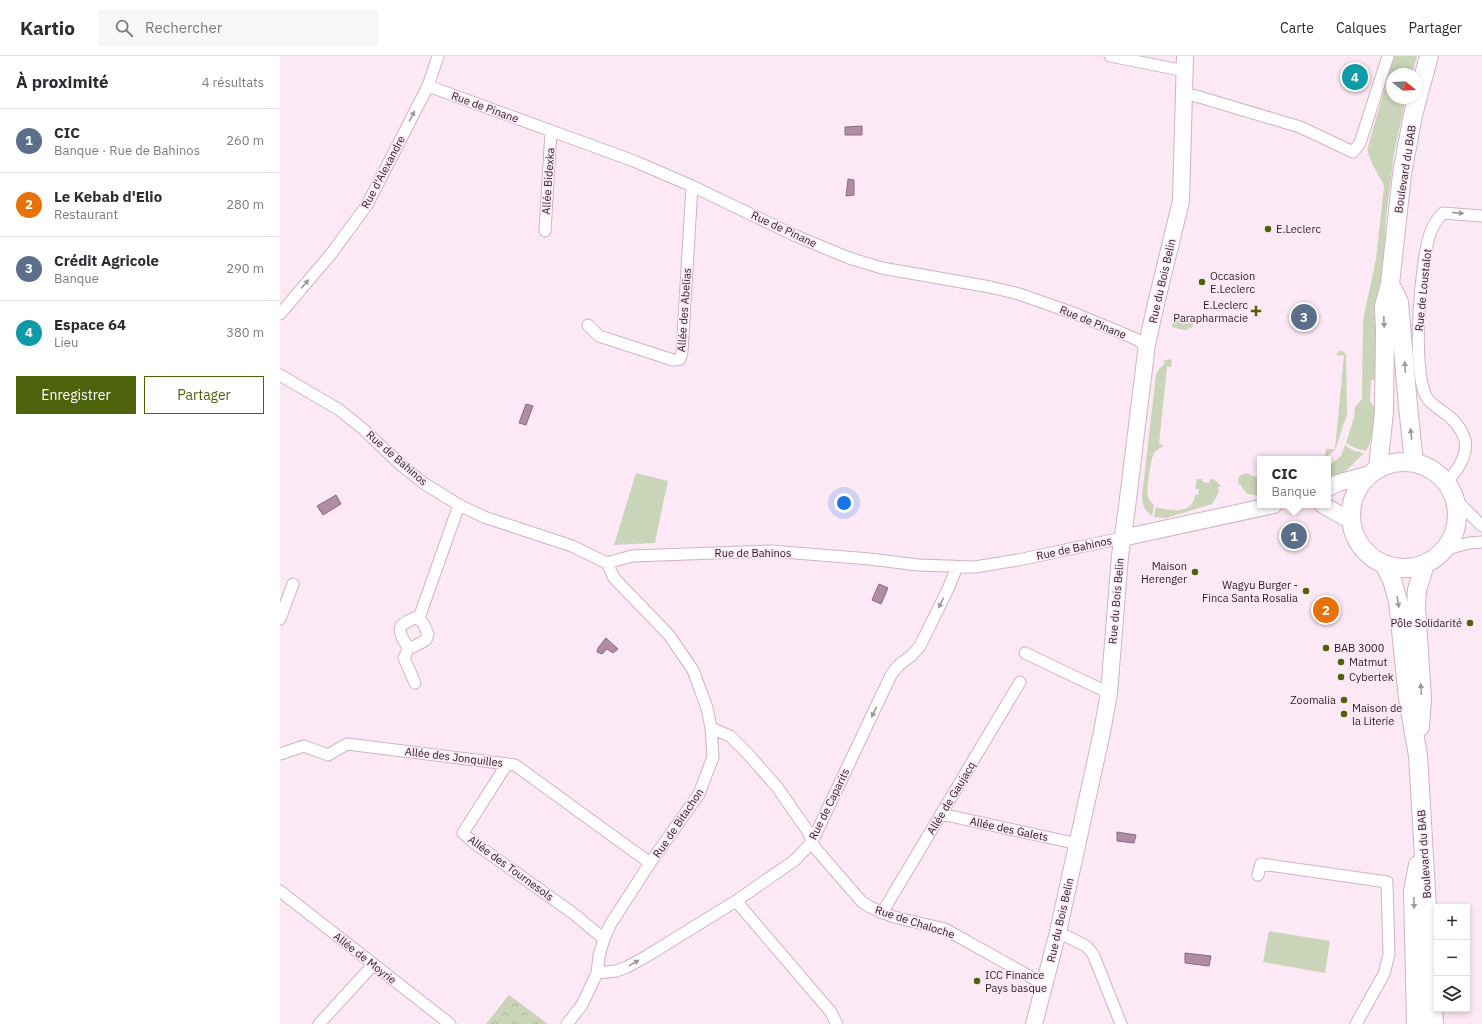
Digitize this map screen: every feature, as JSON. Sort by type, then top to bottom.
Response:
[{"type":"main road","name":"Boulevard du BAB","points":[[1374,471],[1384,412],[1384,306],[1390,284],[1402,174],[1413,116],[1429,56]]},
{"type":"main road","points":[[1390,284],[1399,302],[1414,463]]},
{"type":"main road","points":[[1396,462],[1414,463],[1426,467],[1437,474],[1450,490],[1456,511],[1456,525],[1451,539],[1435,558],[1426,564],[1406,569],[1385,566],[1377,562],[1363,551],[1355,537],[1351,521],[1352,503],[1358,487],[1374,471],[1396,462]]},
{"type":"main road","name":"Boulevard du BAB","points":[[1418,756],[1422,698],[1416,607],[1417,590],[1426,564]]},
{"type":"main road","name":"Boulevard du BAB","points":[[1385,566],[1392,580],[1398,601],[1408,698],[1418,756],[1434,1024]]},
{"type":"main road","points":[[1416,1024],[1413,890],[1423,837]]},
{"type":"street","name":"Rue d'Alexandre","points":[[280,314],[331,254],[367,205],[428,86],[438,56]]},
{"type":"street","points":[[1110,56],[1185,64]]},
{"type":"street","points":[[1184,94],[1196,96],[1300,127],[1353,152],[1360,143],[1388,56]]},
{"type":"street","name":"Rue du Bois Belin","points":[[1034,1024],[1058,932],[1078,844],[1109,693],[1122,538],[1128,507],[1147,348],[1154,308],[1181,201],[1185,64]]},
{"type":"street","name":"Rue de Pinane","points":[[428,86],[634,161],[692,186],[796,236],[848,258],[882,268],[990,287],[1019,294],[1076,314],[1118,331],[1138,340],[1147,348]]},
{"type":"street","name":"Allée Bidexka","points":[[545,231],[552,131]]},
{"type":"street","name":"Allée des Abelias","points":[[588,325],[599,336],[673,360],[680,359],[682,352],[692,186]]},
{"type":"street","name":"Rue de Loustalot","points":[[1450,490],[1465,451],[1465,440],[1459,427],[1451,418],[1434,406],[1428,399],[1423,388],[1418,327],[1422,286],[1428,243],[1431,231],[1437,220],[1443,213],[1482,216]]},
{"type":"street","name":"Rue de Bahinos","points":[[280,375],[338,409],[362,428],[402,466],[425,484],[459,506],[484,517],[572,546],[607,563],[632,556],[771,551],[850,557],[918,565],[975,567],[1018,560],[1260,508]]},
{"type":"street","points":[[1331,487],[1374,471]]},
{"type":"street","points":[[1450,490],[1482,526]]},
{"type":"street","points":[[419,618],[459,506]]},
{"type":"street","points":[[1328,508],[1351,521]]},
{"type":"street","points":[[1443,550],[1469,543],[1482,542]]},
{"type":"street","name":"Rue de Bitachon","points":[[568,1024],[582,1004],[597,973],[599,956],[604,939],[621,908],[699,794],[713,757],[711,728],[707,708],[693,670],[669,635],[614,578],[607,563]]},
{"type":"street","name":"Rue de Caparits","points":[[597,973],[616,971],[626,968],[736,901],[795,860],[812,842],[891,675],[899,665],[911,656],[920,646],[957,567]]},
{"type":"street","points":[[280,619],[292,584]]},
{"type":"street","points":[[414,618],[419,618],[428,634],[426,640],[413,647],[409,647],[404,643],[400,629],[402,625],[414,618]]},
{"type":"street","points":[[409,647],[404,658],[415,683]]},
{"type":"street","points":[[1025,653],[1109,693]]},
{"type":"street","name":"Allée de Gaujacq","points":[[882,913],[1020,682]]},
{"type":"street","name":"Rue de Chaloche","points":[[711,728],[730,736],[777,787],[809,833],[816,849],[862,902],[882,913],[945,929],[1045,984]]},
{"type":"street","name":"Allée des Jonquilles","points":[[280,754],[304,746],[328,755],[347,744],[515,766],[650,864]]},
{"type":"street","name":"Allée des Tournesols","points":[[507,764],[463,833],[473,842],[574,914],[604,939]]},
{"type":"street","name":"Allée des Galets","points":[[941,814],[1078,844]]},
{"type":"street","points":[[1258,875],[1261,864],[1387,882],[1389,954],[1384,974],[1356,1024]]},
{"type":"street","name":"Allée de Moyrie","points":[[280,891],[450,1024]]},
{"type":"street","points":[[736,901],[830,1011],[837,1024]]},
{"type":"street","points":[[1058,932],[1086,946],[1093,954],[1121,1024]]},
{"type":"street","points":[[319,1024],[373,964]]},
{"type":"green space","points":[[1394,56],[1417,56],[1414,68],[1391,68]]},
{"type":"green space","points":[[1386,84],[1386,104],[1405,104],[1394,154],[1386,217],[1377,380],[1371,380],[1370,401],[1374,406],[1374,426],[1370,443],[1366,451],[1355,448],[1346,443],[1354,418],[1355,407],[1362,399],[1363,320],[1376,259],[1384,186],[1371,161],[1368,147]]},
{"type":"green space","points":[[1173,319],[1193,321],[1193,326],[1186,330],[1172,327]]},
{"type":"green space","points":[[1339,351],[1346,354],[1347,414],[1336,448],[1334,451],[1328,456],[1325,456],[1326,449],[1335,449],[1344,356],[1336,355]]},
{"type":"green space","points":[[1170,359],[1172,361],[1171,367],[1167,367],[1159,444],[1164,445],[1154,453],[1148,482],[1148,497],[1154,505],[1152,516],[1144,508],[1142,496],[1156,375],[1165,363],[1163,361]]},
{"type":"green space","points":[[1345,445],[1354,451],[1364,453],[1345,472],[1331,479],[1331,464],[1341,456]]},
{"type":"green space","points":[[636,473],[668,481],[655,543],[614,545]]},
{"type":"green space","points":[[1246,473],[1257,478],[1257,495],[1248,494],[1241,485],[1239,485],[1238,478]]},
{"type":"green space","points":[[1197,479],[1202,479],[1203,482],[1209,483],[1210,479],[1213,480],[1218,482],[1221,487],[1218,487],[1219,492],[1212,504],[1166,518],[1154,517],[1156,507],[1168,510],[1180,510],[1190,506],[1195,495],[1198,495],[1199,489],[1195,489]]},
{"type":"green space","points":[[1269,931],[1330,941],[1325,973],[1263,962]]},
{"type":"green space","points":[[509,995],[548,1024],[486,1024]]},
{"type":"shaded area","points":[[862,126],[862,135],[845,135],[845,127]]},
{"type":"shaded area","points":[[848,179],[854,180],[854,195],[846,196]]},
{"type":"shaded area","points":[[526,404],[533,406],[526,425],[519,423]]},
{"type":"shaded area","points":[[336,495],[341,504],[323,515],[317,506]]},
{"type":"shaded area","points":[[879,584],[888,588],[881,604],[872,600]]},
{"type":"shaded area","points":[[606,638],[618,649],[613,653],[607,649],[602,654],[597,652],[598,648]]},
{"type":"shaded area","points":[[1117,832],[1136,835],[1134,843],[1117,841]]},
{"type":"shaded area","points":[[1185,953],[1211,956],[1209,966],[1185,963]]},
{"type":"place","name":"Espace 64","points":[[1355,77]]},
{"type":"place","name":"E.Leclerc","points":[[1268,229]]},
{"type":"place","name":"Occasion E.Leclerc","points":[[1202,282]]},
{"type":"place","name":"E.Leclerc Parapharmacie","points":[[1256,311]]},
{"type":"place","name":"Crédit Agricole","points":[[1304,317]]},
{"type":"place","name":"CIC","points":[[1294,536]]},
{"type":"place","name":"Maison Herenger","points":[[1195,572]]},
{"type":"place","name":"Wagyu Burger - Finca Santa Rosalia","points":[[1306,591]]},
{"type":"place","name":"Le Kebab d'Elio","points":[[1326,610]]},
{"type":"place","name":"Pôle Solidarité","points":[[1470,623]]},
{"type":"place","name":"BAB 3000","points":[[1326,648]]},
{"type":"place","name":"Matmut","points":[[1341,662]]},
{"type":"place","name":"Cybertek","points":[[1341,677]]},
{"type":"place","name":"Zoomalia","points":[[1344,700]]},
{"type":"place","name":"Maison de la Literie","points":[[1344,714]]},
{"type":"place","name":"ICC Finance Pays basque","points":[[977,981]]}]
